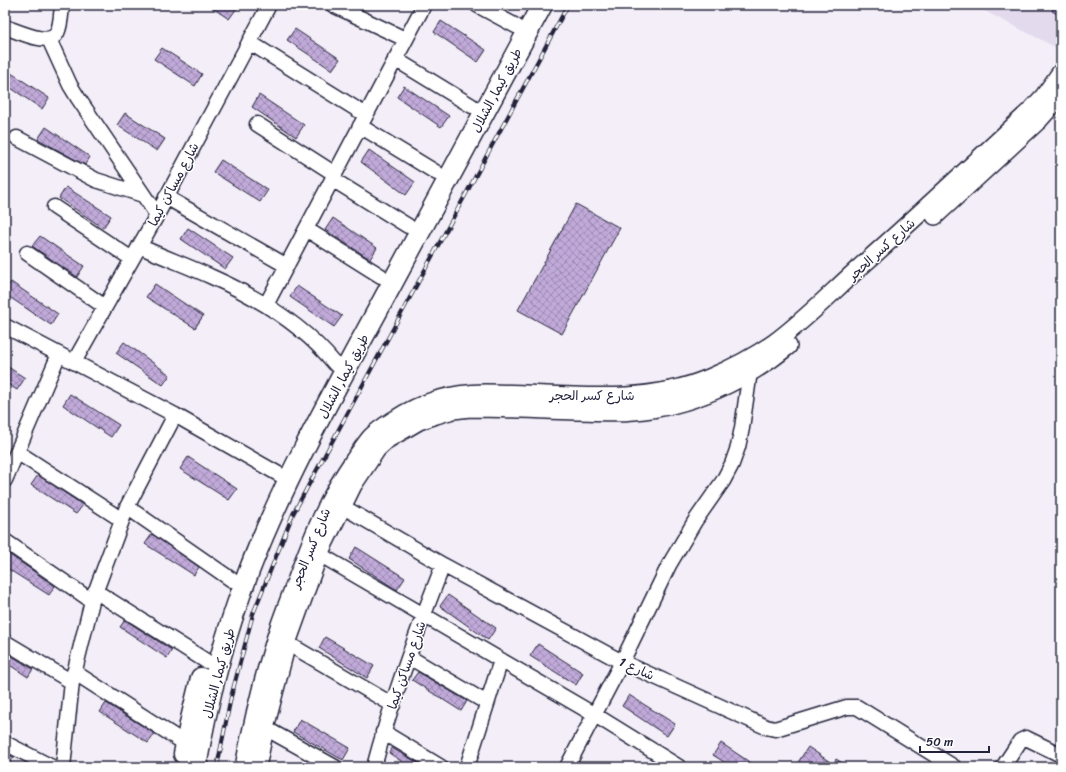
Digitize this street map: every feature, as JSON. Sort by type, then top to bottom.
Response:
[{"type":"highway","name":"طريق كيما, الشلال","points":[[182,767],[191,719],[206,661],[232,580],[259,513],[283,477],[349,363],[516,35],[528,5]]},
{"type":"highway","name":"طريق كيما, الشلال","points":[[196,767],[213,686],[229,628],[248,572],[271,518],[283,477],[335,364],[472,106],[516,35],[542,5]]},
{"type":"main road","name":"شارع كسر الحجر","points":[[257,767],[286,644],[319,554],[336,503],[342,478],[364,446],[378,430],[388,431],[405,413],[423,404],[443,397],[484,393],[599,397],[627,396],[654,393],[682,387],[751,365],[911,230],[983,163],[1044,96],[1061,72]]},
{"type":"main road","name":"شارع كسر الحجر","points":[[983,163],[1038,121],[1061,95]]},
{"type":"main road","name":"شارع كسر الحجر","points":[[244,767],[252,725],[275,638],[308,548],[336,503]]},
{"type":"street","points":[[5,27],[41,39],[49,39],[56,35],[62,5]]},
{"type":"street","name":"شارع مساكن كيما","points":[[74,362],[157,215],[269,5]]},
{"type":"street","points":[[333,5],[405,39]]},
{"type":"street","points":[[266,306],[424,5]]},
{"type":"street","points":[[478,5],[516,35]]},
{"type":"street","points":[[49,39],[78,98],[157,215]]},
{"type":"street","points":[[249,42],[437,173]]},
{"type":"street","points":[[395,59],[472,106]]},
{"type":"street","points":[[257,124],[408,226]]},
{"type":"street","points":[[17,138],[96,180],[143,196]]},
{"type":"street","points":[[166,197],[287,266]]},
{"type":"street","points":[[54,207],[132,259]]},
{"type":"street","points":[[306,229],[381,276]]},
{"type":"street","points":[[140,246],[213,277],[266,306],[304,332],[323,349],[335,364]]},
{"type":"street","points":[[27,252],[105,307]]},
{"type":"street","points":[[5,326],[175,415],[283,477]]},
{"type":"street","points":[[6,473],[17,452],[59,354]]},
{"type":"street","points":[[567,767],[622,662],[669,565],[695,521],[723,481],[732,464],[738,447],[742,428],[751,365]]},
{"type":"street","points":[[63,767],[73,677],[93,596],[125,514],[175,415]]},
{"type":"street","points":[[17,452],[125,514],[232,580]]},
{"type":"street","name":"شارع 1","points":[[336,503],[443,565],[622,662],[770,729],[781,728],[847,707],[857,707],[954,767]]},
{"type":"street","points":[[5,541],[93,596],[206,661]]},
{"type":"street","points":[[319,554],[595,715],[679,767]]},
{"type":"street","name":"شارع مساكن كيما","points":[[374,767],[383,732],[423,615],[443,565]]},
{"type":"street","points":[[5,642],[73,677],[186,744]]},
{"type":"street","points":[[286,644],[393,705]]},
{"type":"street","points":[[409,657],[487,703]]},
{"type":"street","points":[[467,767],[500,660]]},
{"type":"street","points":[[265,728],[335,767]]},
{"type":"street","points":[[383,732],[441,767]]},
{"type":"street","points":[[1003,767],[1020,741],[1026,738],[1061,755]]},
{"type":"street","points":[[5,743],[52,767]]},
{"type":"shaded area","points":[[973,5],[1061,5],[1061,50]]},
{"type":"building","points":[[208,5],[233,5],[237,8],[229,19]]},
{"type":"building","points":[[1055,5],[1061,5],[1061,16],[1052,11]]},
{"type":"building","points":[[441,21],[486,50],[478,62],[434,32]]},
{"type":"building","points":[[295,29],[340,59],[332,70],[287,40]]},
{"type":"building","points":[[162,48],[202,74],[195,86],[154,59]]},
{"type":"building","points":[[8,71],[49,98],[42,109],[5,84],[5,76]]},
{"type":"building","points":[[404,86],[449,116],[441,127],[397,97]]},
{"type":"building","points":[[259,95],[304,125],[296,137],[252,107]]},
{"type":"building","points":[[125,113],[165,139],[157,151],[117,125]]},
{"type":"building","points":[[46,127],[90,157],[85,165],[38,139]]},
{"type":"building","points":[[369,150],[415,182],[406,195],[361,162]]},
{"type":"building","points":[[221,160],[268,190],[260,202],[213,172]]},
{"type":"building","points":[[66,187],[111,216],[103,228],[59,198]]},
{"type":"building","points":[[576,204],[620,228],[562,334],[518,310]]},
{"type":"building","points":[[333,218],[377,248],[370,259],[325,230]]},
{"type":"building","points":[[188,228],[233,258],[225,269],[181,239]]},
{"type":"building","points":[[40,236],[84,266],[77,277],[32,246]]},
{"type":"building","points":[[11,282],[58,314],[51,325],[5,294],[5,290]]},
{"type":"building","points":[[155,284],[203,316],[195,328],[146,297]]},
{"type":"building","points":[[297,286],[342,316],[334,327],[290,297]]},
{"type":"building","points":[[124,342],[170,375],[163,385],[116,353]]},
{"type":"building","points":[[5,365],[25,378],[17,390],[5,382]]},
{"type":"building","points":[[70,394],[119,425],[111,437],[63,405]]},
{"type":"building","points":[[188,457],[237,489],[229,500],[180,469]]},
{"type":"building","points":[[38,475],[83,505],[76,514],[31,485]]},
{"type":"building","points":[[152,534],[199,567],[194,575],[145,544]]},
{"type":"building","points":[[356,547],[405,578],[397,590],[349,559]]},
{"type":"building","points":[[7,553],[55,586],[49,595],[5,567],[5,557]]},
{"type":"building","points":[[448,595],[496,628],[488,640],[440,606]]},
{"type":"building","points":[[125,620],[172,650],[167,658],[120,627]]},
{"type":"building","points":[[325,637],[374,666],[367,678],[319,648]]},
{"type":"building","points":[[538,644],[583,673],[576,685],[530,656]]},
{"type":"building","points":[[5,652],[33,669],[28,677],[5,662]]},
{"type":"building","points":[[418,672],[467,701],[461,711],[412,680]]},
{"type":"building","points":[[629,695],[675,724],[667,736],[622,706]]},
{"type":"building","points":[[106,703],[155,734],[148,743],[100,712]]},
{"type":"building","points":[[300,719],[350,748],[343,760],[293,732]]},
{"type":"building","points":[[721,743],[757,767],[732,767],[713,755]]},
{"type":"building","points":[[808,747],[833,764],[836,759],[849,767],[795,767]]},
{"type":"building","points":[[392,748],[425,767],[410,767],[389,753]]},
{"type":"building","points":[[5,753],[14,757],[7,767],[5,767]]},
{"type":"railway","points":[[217,767],[231,697],[253,614],[293,514],[568,5]]}]
